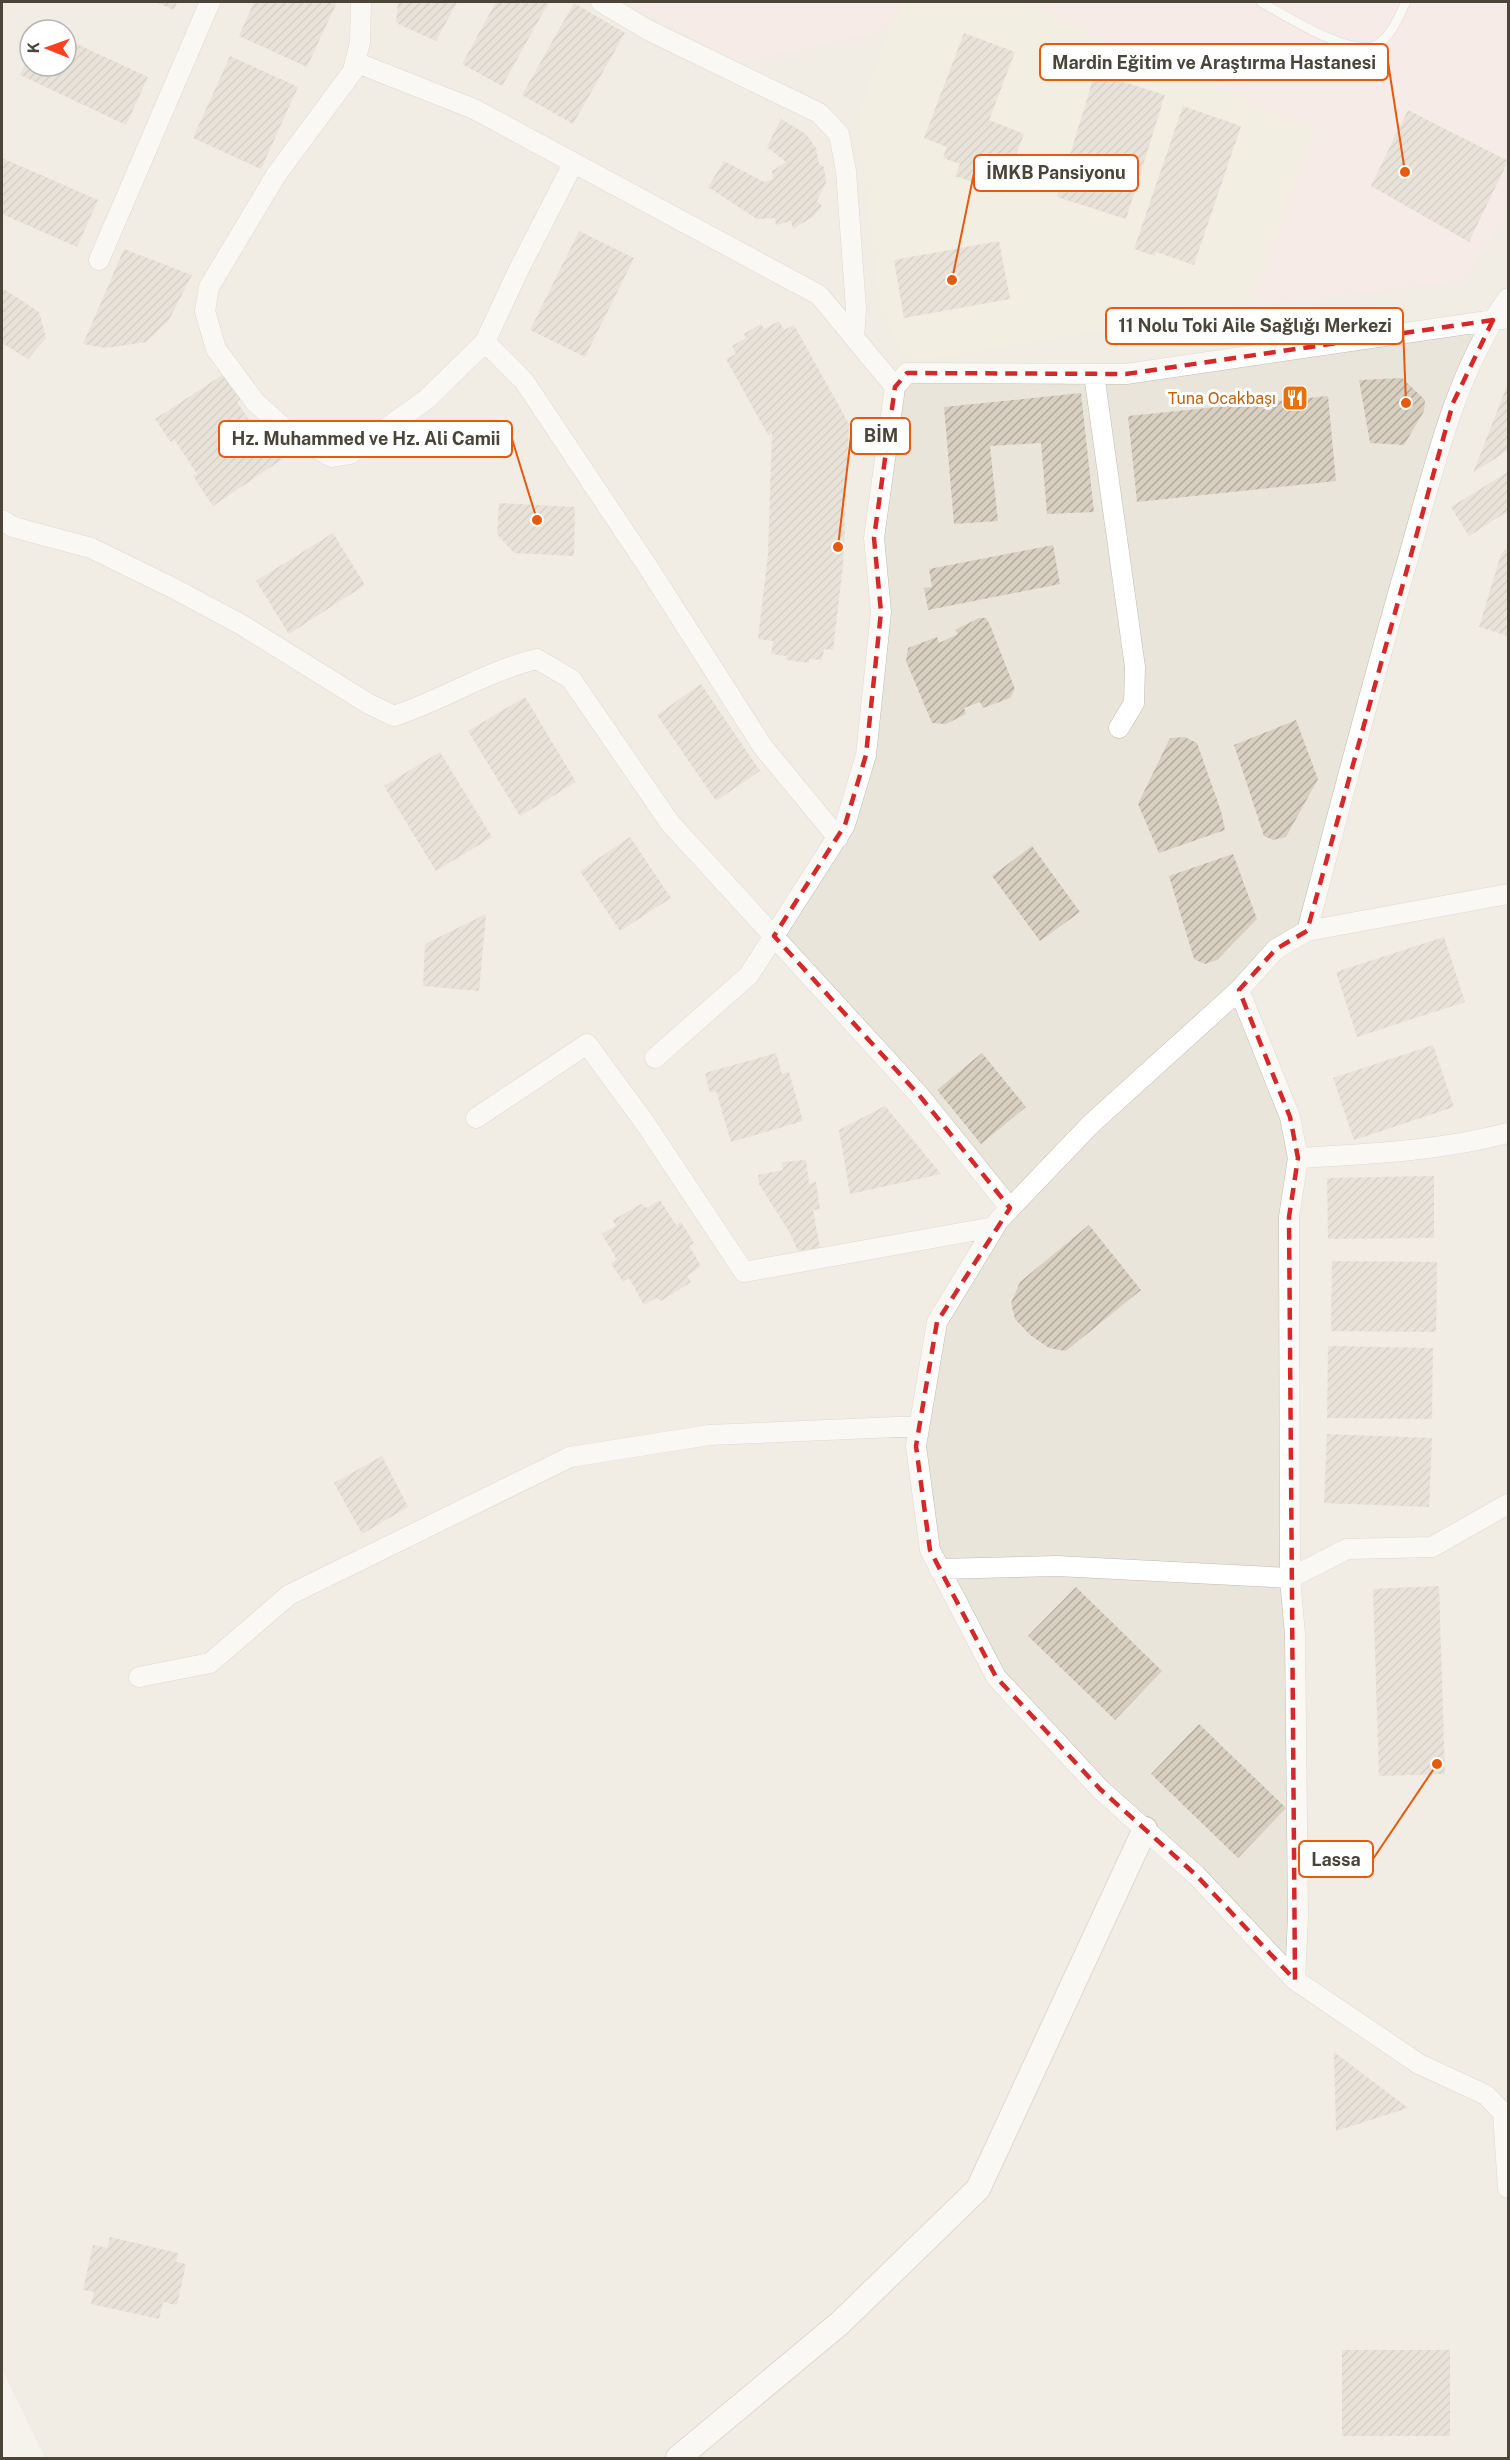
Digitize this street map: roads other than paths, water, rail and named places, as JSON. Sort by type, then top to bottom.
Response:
[{"type":"street","points":[[99,260],[210,2]]},
{"type":"street","points":[[361,2],[360,42],[353,71],[276,175],[209,287],[205,311],[216,349],[256,403],[293,436],[332,457],[350,454],[427,399],[485,342],[519,269],[573,164]]},
{"type":"street","points":[[601,2],[648,30],[819,113],[839,134],[846,171],[853,244],[856,309],[854,337]]},
{"type":"street","points":[[355,62],[474,110],[819,295],[895,387]]},
{"type":"street","points":[[1307,931],[1373,679],[1453,404],[1501,319],[1509,298]]},
{"type":"street","points":[[655,1058],[748,975],[845,825],[866,755],[881,612],[874,538],[895,387],[907,373],[1126,374],[1501,319]]},
{"type":"street","points":[[485,342],[524,381],[648,567],[763,747],[837,838]]},
{"type":"street","points":[[1094,374],[1135,667],[1134,703],[1119,728]]},
{"type":"street","points":[[2,520],[13,527],[91,548],[173,588],[242,625],[369,704],[394,716],[425,706],[509,666],[537,659],[571,679],[670,823],[919,1095],[1010,1208]]},
{"type":"street","points":[[1509,894],[1307,931],[1276,949],[1239,990],[1091,1124],[994,1227],[937,1322],[916,1446],[930,1550],[996,1677],[1100,1789],[1196,1875],[1295,1980],[1419,2064],[1486,2095],[1503,2114],[1509,2188]]},
{"type":"street","points":[[1239,990],[1290,1117],[1298,1158],[1289,1217],[1290,1578],[1295,1635],[1298,1917],[1295,1980]]},
{"type":"street","points":[[476,1118],[587,1044],[645,1123],[744,1272],[994,1227]]},
{"type":"street","points":[[1298,1158],[1359,1155],[1476,1142],[1509,1133]]},
{"type":"street","points":[[139,1677],[210,1664],[289,1595],[570,1457],[709,1435],[919,1426]]},
{"type":"street","points":[[939,1569],[1057,1566],[1290,1578],[1347,1549],[1432,1547],[1509,1504]]},
{"type":"street","points":[[678,2458],[840,2323],[978,2189],[1145,1829]]},
{"type":"lane","points":[[1261,2],[1323,37],[1361,46],[1375,46],[1390,34],[1406,2]]},
{"type":"place","name":"Mardin Eğitim ve Araştırma Hastanesi","points":[[1405,172]]},
{"type":"place","name":"İMKB Pansiyonu","points":[[952,280]]},
{"type":"place","name":"Tuna Ocakbaşı","points":[[1295,398]]},
{"type":"place","name":"11 Nolu Toki Aile Sağlığı Merkezi","points":[[1406,403]]},
{"type":"place","name":"Hz. Muhammed ve Hz. Ali Camii","points":[[537,520]]},
{"type":"place","name":"BİM","points":[[838,547]]},
{"type":"place","name":"Lassa","points":[[1437,1764]]}]
